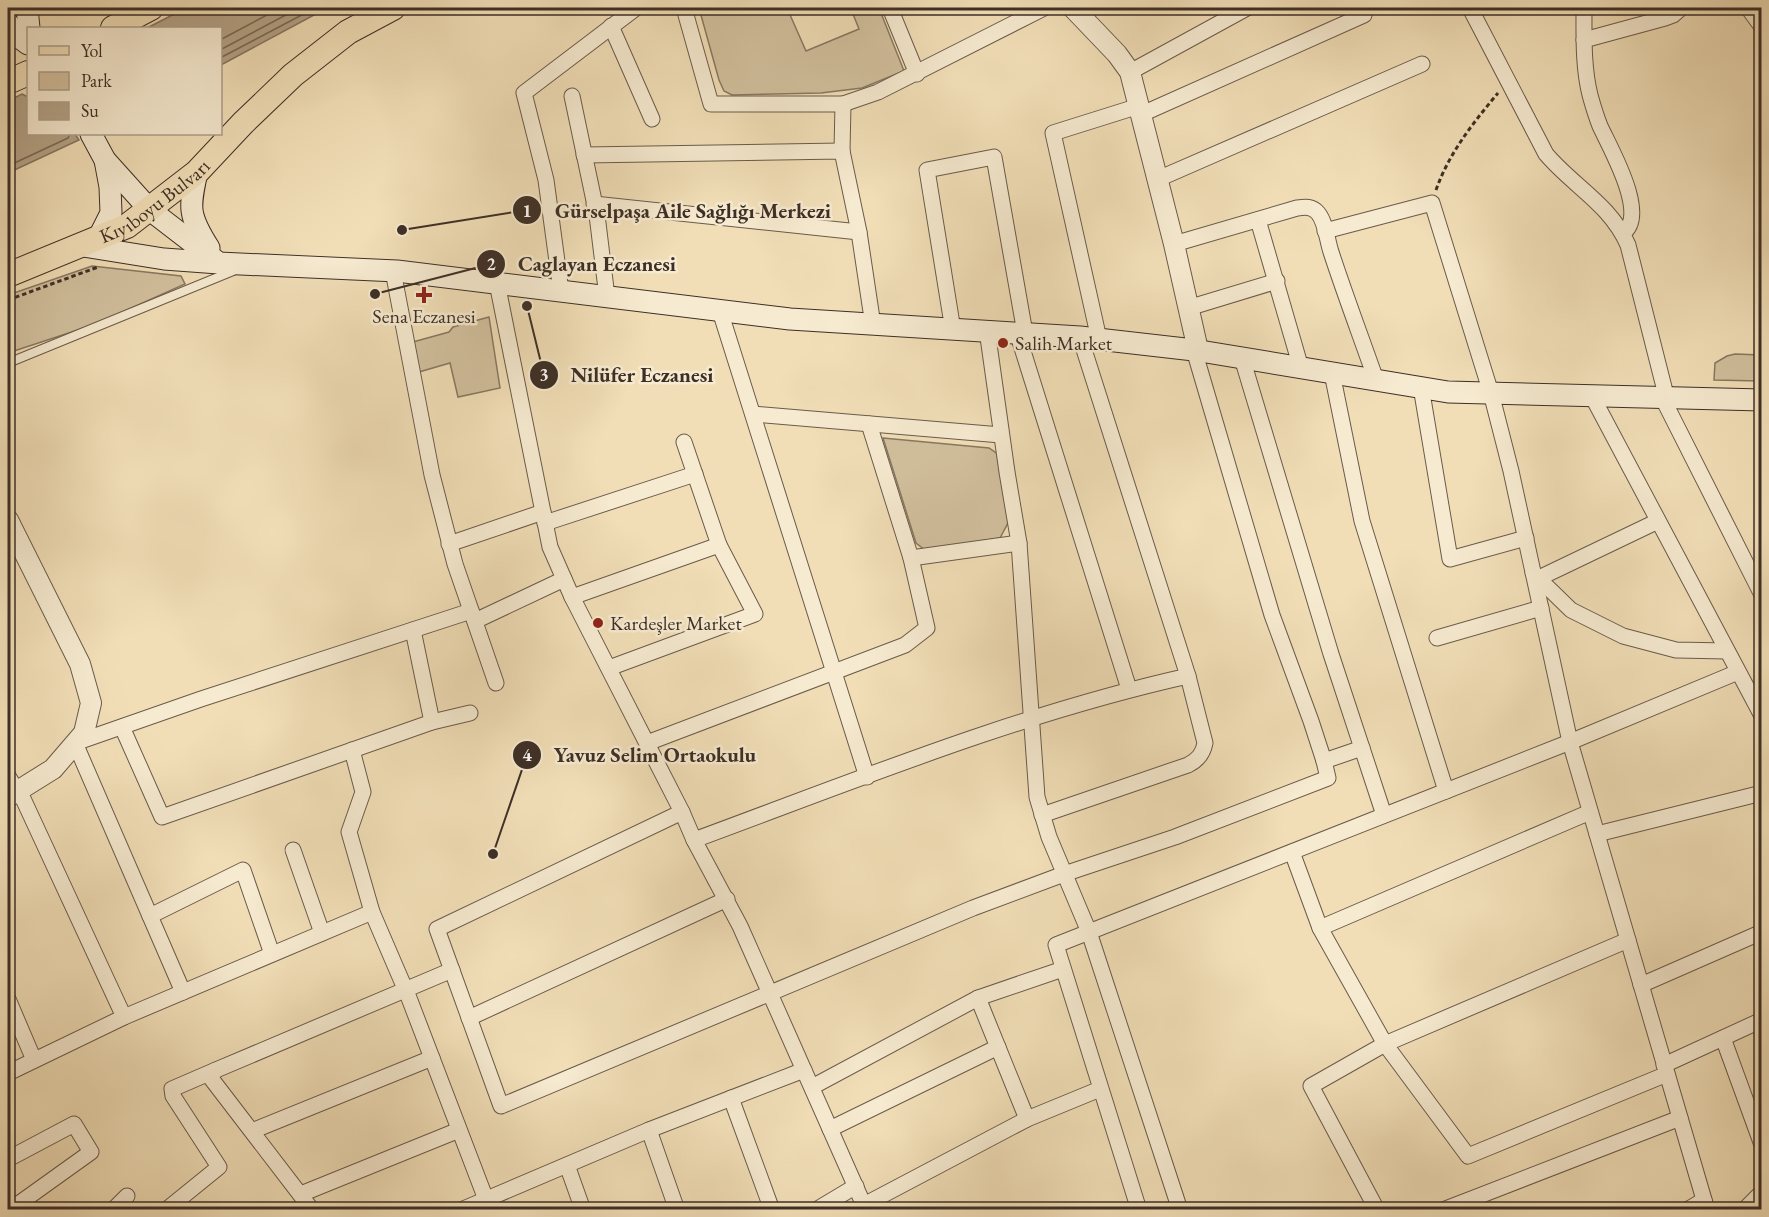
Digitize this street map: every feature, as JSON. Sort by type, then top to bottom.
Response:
[{"type":"main road","points":[[27,8],[29,27]]},
{"type":"main road","points":[[115,27],[151,8]]},
{"type":"main road","name":"Kıyıboyu Bulvarı","points":[[8,275],[127,226],[197,172],[293,75],[348,32],[393,8]]},
{"type":"main road","points":[[8,23],[12,32],[27,43]]},
{"type":"main road","points":[[8,82],[27,73]]},
{"type":"main road","points":[[93,136],[105,160],[150,210],[219,263]]},
{"type":"main road","points":[[105,160],[110,187],[111,213],[91,242],[164,259],[393,271],[790,319],[1090,338],[1196,350],[1448,392],[1761,400]]},
{"type":"main road","points":[[197,172],[190,202],[195,225],[219,263]]},
{"type":"street","points":[[561,291],[546,180],[524,93],[636,8]]},
{"type":"street","points":[[684,8],[711,104],[843,104],[878,92],[917,74],[1044,8]]},
{"type":"street","points":[[890,8],[917,74]]},
{"type":"street","points":[[682,812],[437,929],[501,1106],[973,908],[1064,874],[1175,837],[1328,778],[1311,721],[1272,615],[1196,350],[1174,244],[1130,72],[1117,54],[1073,8]]},
{"type":"street","points":[[1130,72],[1247,8]]},
{"type":"street","points":[[1475,8],[1546,154],[1559,169],[1604,208],[1623,232],[1665,399],[1761,595]]},
{"type":"street","points":[[1584,8],[1586,70],[1590,94],[1632,202],[1631,220],[1623,232]]},
{"type":"street","points":[[1584,40],[1665,18],[1681,8]]},
{"type":"street","points":[[1748,8],[1761,27]]},
{"type":"street","points":[[1042,815],[1188,765],[1197,759],[1205,743],[1188,676],[1090,338],[1053,132],[1140,110],[1364,15]]},
{"type":"street","points":[[611,26],[652,119]]},
{"type":"street","points":[[1158,179],[1422,64]]},
{"type":"street","points":[[572,96],[594,204],[607,297]]},
{"type":"street","points":[[843,104],[842,151],[859,232],[873,325]]},
{"type":"street","points":[[584,155],[842,151]]},
{"type":"street","points":[[953,330],[927,170],[994,157],[1021,333],[1129,689]]},
{"type":"street","points":[[1325,231],[1432,203],[1491,393],[1511,471],[1536,576],[1570,742],[1706,1205],[1687,1209]]},
{"type":"street","points":[[594,204],[859,232]]},
{"type":"street","points":[[1174,244],[1306,207],[1313,209],[1319,214],[1376,380]]},
{"type":"street","points":[[1258,220],[1301,368]]},
{"type":"street","points":[[393,271],[432,475],[449,543],[496,683]]},
{"type":"street","points":[[1188,308],[1276,281]]},
{"type":"street","points":[[497,283],[550,547],[572,597],[682,812],[694,840],[727,899],[865,1207],[1027,1119],[1100,1089]]},
{"type":"street","points":[[720,310],[867,777]]},
{"type":"street","points":[[987,330],[1019,543],[1034,775],[1042,815],[1089,932],[1180,1209]]},
{"type":"street","points":[[1242,358],[1320,621],[1384,816]]},
{"type":"street","points":[[1332,373],[1362,521],[1446,791]]},
{"type":"street","points":[[1421,387],[1450,559],[1526,538]]},
{"type":"street","points":[[1592,396],[1761,716]]},
{"type":"street","points":[[753,414],[1001,435]]},
{"type":"street","points":[[647,743],[905,645],[927,628],[911,558],[869,424]]},
{"type":"street","points":[[609,668],[755,614],[719,545],[684,442]]},
{"type":"street","points":[[449,543],[695,474]]},
{"type":"street","points":[[8,520],[80,664],[91,703],[84,733],[52,769],[13,793],[124,1017]]},
{"type":"street","points":[[1536,576],[1658,521]]},
{"type":"street","points":[[911,558],[1019,543]]},
{"type":"street","points":[[572,597],[719,545]]},
{"type":"street","points":[[1536,576],[1571,610],[1623,636],[1676,650],[1726,651]]},
{"type":"street","points":[[75,743],[413,630],[473,616],[564,579]]},
{"type":"street","points":[[1437,638],[1541,608]]},
{"type":"street","points":[[413,630],[432,722]]},
{"type":"street","points":[[1138,1209],[1056,945],[1570,742],[1738,672]]},
{"type":"street","points":[[694,840],[1031,717],[1129,689],[1188,676]]},
{"type":"street","points":[[122,727],[162,817],[432,722],[470,713]]},
{"type":"street","points":[[75,743],[183,992]]},
{"type":"street","points":[[1324,761],[1362,748]]},
{"type":"street","points":[[352,750],[363,792],[349,832],[372,912],[405,989],[488,1204]]},
{"type":"street","points":[[1597,834],[1761,793]]},
{"type":"street","points":[[1320,928],[1590,812]]},
{"type":"street","points":[[293,850],[322,933]]},
{"type":"street","points":[[1292,852],[1320,928],[1385,1044],[1468,1156],[1666,1070],[1761,1020]]},
{"type":"street","points":[[150,916],[243,870],[272,954]]},
{"type":"street","points":[[469,1018],[727,899]]},
{"type":"street","points":[[8,1073],[124,1017],[372,912]]},
{"type":"street","points":[[1641,985],[1761,932]]},
{"type":"street","points":[[1377,1209],[1311,1086],[1385,1044],[1628,940]]},
{"type":"street","points":[[812,1088],[978,998],[1063,969]]},
{"type":"street","points":[[166,1209],[219,1167],[173,1096],[172,1089],[452,970]]},
{"type":"street","points":[[978,998],[1027,1119]]},
{"type":"street","points":[[8,999],[34,1060]]},
{"type":"street","points":[[1723,1038],[1761,1145]]},
{"type":"street","points":[[830,1128],[998,1047]]},
{"type":"street","points":[[252,1131],[432,1058]]},
{"type":"street","points":[[216,1070],[210,1077],[312,1209]]},
{"type":"street","points":[[461,1209],[488,1204],[567,1165],[649,1130],[804,1070]]},
{"type":"street","points":[[731,1098],[772,1209]]},
{"type":"street","points":[[1443,1209],[1680,1118]]},
{"type":"street","points":[[8,1159],[74,1124],[91,1152],[10,1209]]},
{"type":"street","points":[[301,1194],[459,1130]]},
{"type":"street","points":[[649,1130],[677,1209]]},
{"type":"street","points":[[567,1165],[583,1209]]},
{"type":"street","points":[[816,1209],[856,1186]]},
{"type":"street","points":[[1744,1209],[1761,1192]]},
{"type":"street","points":[[113,1209],[127,1196]]},
{"type":"lane","points":[[8,363],[248,265]]},
{"type":"lane","points":[[8,769],[13,793]]},
{"type":"path","points":[[1432,203],[1442,174],[1458,145],[1509,80]]},
{"type":"path","points":[[8,300],[103,265]]},
{"type":"green space","points":[[699,8],[787,8],[806,51],[859,29],[851,9],[879,8],[904,71],[862,88],[821,93],[732,95],[724,91],[719,80]]},
{"type":"green space","points":[[92,266],[181,276],[185,284],[96,324],[8,353],[8,295]]},
{"type":"green space","points":[[489,317],[500,388],[458,397],[450,363],[412,374],[402,345],[449,332],[453,327]]},
{"type":"green space","points":[[1735,354],[1761,355],[1761,381],[1714,380],[1715,363]]},
{"type":"green space","points":[[883,438],[989,448],[1002,457],[1009,521],[1000,538],[925,550],[916,543]]},
{"type":"water","points":[[186,8],[327,8],[222,64],[222,27],[149,27]]},
{"type":"water","points":[[22,94],[27,96],[27,135],[76,135],[79,140],[8,173],[8,101]]},
{"type":"place","name":"Gürselpaşa Aile Sağlığı Merkezi","points":[[402,230]]},
{"type":"place","name":"Caglayan Eczanesi","points":[[375,294]]},
{"type":"place","name":"Sena Eczanesi","points":[[424,295]]},
{"type":"place","name":"Nilüfer Eczanesi","points":[[527,306]]},
{"type":"place","name":"Salih Market","points":[[1003,343]]},
{"type":"place","name":"Kardeşler Market","points":[[598,623]]},
{"type":"place","name":"Yavuz Selim Ortaokulu","points":[[493,854]]}]
